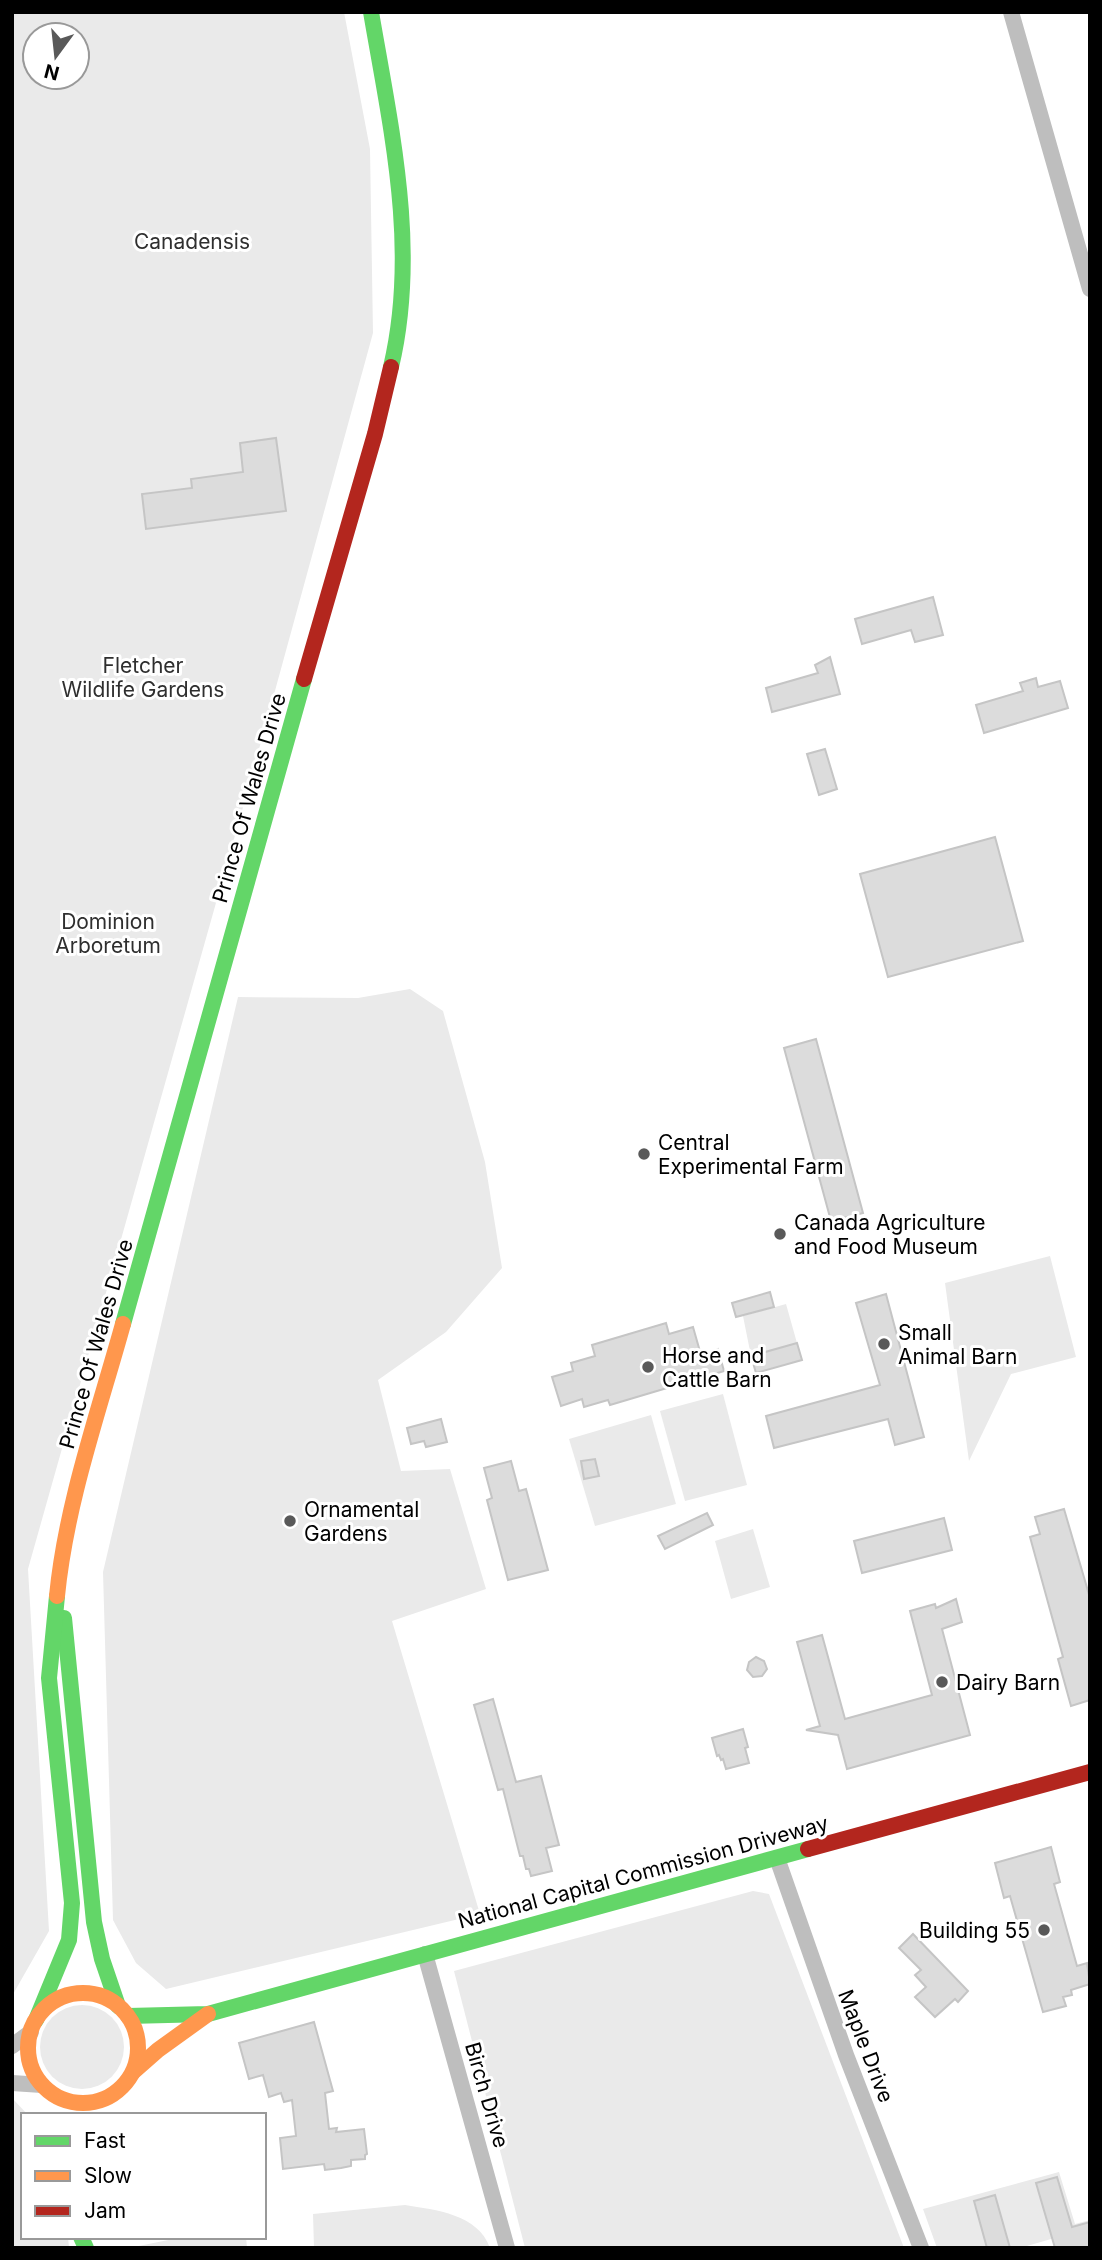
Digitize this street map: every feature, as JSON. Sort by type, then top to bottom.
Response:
[{"type":"main road","name":"Prince Of Wales Drive","points":[[34,2026],[69,1940],[72,1903],[49,1678],[61,1556],[70,1514],[279,765],[375,433],[399,334],[403,276],[402,211],[371,12]]},
{"type":"main road","name":"Prince Of Wales Drive","points":[[59,1586],[70,1669],[94,1922],[102,1959],[123,2011]]},
{"type":"main road","name":"National Capital Commission Driveway","points":[[123,2011],[208,2014],[1090,1772]]},
{"type":"main road","points":[[57,2113],[46,2089],[33,2071],[29,2058],[28,2045],[34,2026],[55,2001],[67,1996],[94,1995],[106,1999],[123,2011],[135,2029],[138,2043],[137,2058],[112,2113]]},
{"type":"main road","name":"National Capital Commission Driveway","points":[[129,2078],[158,2050],[208,2014]]},
{"type":"main road","points":[[46,2089],[64,2100],[97,2102],[112,2095],[129,2078]]},
{"type":"street","points":[[1011,12],[1090,289]]},
{"type":"street","name":"Maple Drive","points":[[777,1858],[846,2055],[921,2248]]},
{"type":"street","name":"Birch Drive","points":[[425,1954],[507,2248]]},
{"type":"street","points":[[12,2046],[34,2026]]},
{"type":"street","points":[[12,2083],[46,2089]]},
{"type":"green space","points":[[12,12],[344,12],[370,149],[373,333],[247,793],[28,1569],[49,1931],[12,1996]]},
{"type":"green space","name":"Ornamental Gardens","points":[[410,989],[443,1011],[485,1162],[502,1268],[446,1332],[378,1380],[401,1471],[450,1469],[486,1589],[392,1621],[480,1914],[166,1989],[136,1963],[113,1920],[103,1572],[238,997],[358,998]]},
{"type":"green space","points":[[1050,1256],[1076,1357],[1011,1374],[969,1461],[945,1283]]},
{"type":"green space","points":[[786,1304],[797,1343],[751,1356],[743,1316]]},
{"type":"green space","points":[[723,1394],[747,1485],[685,1501],[660,1411]]},
{"type":"green space","points":[[651,1415],[676,1504],[595,1526],[569,1439]]},
{"type":"green space","points":[[753,1529],[770,1587],[731,1599],[715,1541]]},
{"type":"green space","points":[[753,1891],[769,1894],[904,2248],[525,2248],[454,1971]]},
{"type":"green space","points":[[74,2005],[90,2005],[106,2012],[117,2023],[124,2039],[121,2063],[112,2077],[90,2089],[74,2089],[58,2082],[47,2071],[40,2055],[40,2039],[47,2023],[58,2012]]},
{"type":"green space","points":[[12,2098],[26,2113],[21,2113],[21,2239],[68,2239],[69,2248],[12,2248]]},
{"type":"green space","points":[[1059,2172],[1075,2224],[1090,2222],[1068,2234],[1071,2225],[1057,2177],[1037,2183],[1058,2237],[1020,2248],[1004,2248],[1009,2243],[995,2195],[974,2201],[987,2248],[937,2248],[923,2209]]},
{"type":"green space","points":[[405,2205],[442,2212],[466,2221],[484,2237],[490,2248],[314,2248],[313,2214]]},
{"type":"green space","points":[[173,2239],[246,2239],[247,2248],[129,2248]]},
{"type":"building","points":[[276,438],[286,511],[146,529],[142,494],[192,488],[191,479],[243,472],[240,443]]},
{"type":"building","points":[[933,597],[943,635],[915,642],[911,630],[862,644],[855,619]]},
{"type":"building","points":[[830,657],[840,694],[772,712],[766,688],[818,673],[815,665]]},
{"type":"building","points":[[1036,678],[1038,687],[1060,681],[1068,708],[984,733],[976,705],[1023,691],[1020,683]]},
{"type":"building","points":[[825,749],[837,789],[819,795],[807,754]]},
{"type":"building","points":[[995,837],[1023,941],[888,977],[860,874]]},
{"type":"building","points":[[816,1039],[863,1213],[831,1221],[784,1048]]},
{"type":"building","points":[[770,1292],[774,1307],[736,1317],[732,1303]]},
{"type":"building","name":"Small Animal Barn","points":[[886,1294],[924,1437],[895,1445],[888,1419],[774,1448],[766,1416],[880,1385],[856,1303]]},
{"type":"building","name":"Horse and Cattle Barn","points":[[666,1323],[669,1334],[693,1327],[701,1355],[718,1349],[724,1371],[610,1405],[608,1400],[584,1407],[582,1399],[561,1406],[552,1377],[573,1371],[571,1363],[595,1356],[592,1345]]},
{"type":"building","points":[[797,1343],[802,1360],[756,1373],[751,1356]]},
{"type":"building","points":[[441,1419],[447,1442],[426,1447],[424,1441],[411,1444],[407,1428]]},
{"type":"building","points":[[595,1459],[599,1476],[584,1479],[581,1461]]},
{"type":"building","points":[[511,1461],[519,1491],[526,1489],[548,1570],[508,1580],[487,1500],[492,1498],[484,1468]]},
{"type":"building","points":[[1064,1509],[1090,1598],[1090,1700],[1071,1706],[1058,1659],[1063,1657],[1030,1537],[1040,1534],[1035,1517]]},
{"type":"building","points":[[707,1513],[713,1525],[665,1549],[658,1536]]},
{"type":"building","points":[[944,1518],[952,1550],[862,1573],[854,1541]]},
{"type":"building","name":"Dairy Barn","points":[[956,1599],[962,1622],[942,1629],[970,1735],[847,1769],[838,1735],[806,1730],[820,1726],[797,1642],[822,1635],[845,1719],[932,1695],[910,1611],[935,1604],[936,1608]]},
{"type":"building","points":[[756,1657],[764,1661],[767,1669],[762,1676],[753,1677],[747,1670],[749,1662]]},
{"type":"building","points":[[493,1699],[516,1782],[541,1776],[559,1845],[546,1848],[552,1871],[531,1876],[523,1856],[520,1856],[503,1789],[498,1790],[474,1705]]},
{"type":"building","points":[[743,1729],[749,1763],[726,1769],[723,1759],[717,1756],[712,1738]]},
{"type":"building","name":"Building 55","points":[[1051,1847],[1060,1882],[1054,1884],[1077,1966],[1087,1963],[1090,1984],[1071,1990],[1072,1995],[1063,1997],[1066,2006],[1043,2012],[1010,1896],[1004,1898],[995,1863]]},
{"type":"building","points":[[913,1934],[968,1991],[958,2002],[955,1999],[935,2017],[915,1997],[926,1987],[915,1975],[921,1970],[899,1948]]},
{"type":"building","points":[[314,2022],[333,2091],[325,2093],[329,2129],[337,2128],[336,2132],[364,2129],[367,2154],[365,2159],[351,2160],[351,2166],[341,2168],[325,2170],[324,2164],[283,2169],[280,2138],[296,2136],[292,2100],[284,2102],[281,2093],[269,2097],[263,2075],[249,2079],[239,2043]]},
{"type":"building","points":[[1057,2177],[1072,2227],[1090,2222],[1090,2248],[1055,2248],[1036,2183]]},
{"type":"building","points":[[995,2195],[1010,2248],[987,2248],[974,2201]]},
{"type":"traffic: fast","points":[[371,12],[394,145],[402,234],[399,323],[391,367]]},
{"type":"traffic: fast","points":[[123,1324],[304,679]]},
{"type":"traffic: fast","points":[[36,2020],[69,1940],[72,1903],[49,1678],[57,1596]]},
{"type":"traffic: fast","points":[[64,1618],[94,1922],[102,1959],[118,2006]]},
{"type":"traffic: fast","points":[[128,2016],[208,2014],[808,1849]]},
{"type":"traffic: fast","points":[[82,2239],[86,2248]]},
{"type":"traffic: slow","points":[[57,1596],[75,1493],[123,1324]]},
{"type":"traffic: slow","points":[[83,1993],[104,1998],[122,2009],[133,2027],[138,2048],[133,2069],[122,2087],[104,2098],[83,2103],[62,2098],[44,2087],[33,2069],[28,2048],[33,2027],[44,2009],[62,1998],[83,1993]]},
{"type":"traffic: slow","points":[[133,2072],[158,2050],[208,2014]]},
{"type":"traffic: jam","points":[[304,679],[375,434],[391,367]]},
{"type":"traffic: jam","points":[[808,1849],[1090,1772]]},
{"type":"place","name":"Central Experimental Farm","points":[[644,1154]]},
{"type":"place","name":"Canada Agriculture and Food Museum","points":[[780,1234]]},
{"type":"place","name":"Small Animal Barn","points":[[884,1344]]},
{"type":"place","name":"Horse and Cattle Barn","points":[[648,1367]]},
{"type":"place","name":"Ornamental Gardens","points":[[290,1521]]},
{"type":"place","name":"Dairy Barn","points":[[942,1682]]},
{"type":"place","name":"Building 55","points":[[1044,1930]]},
{"type":"park label","name":"Canadensis","points":[[192,241]]},
{"type":"park label","name":"Fletcher Wildlife Gardens","points":[[143,677]]},
{"type":"park label","name":"Dominion Arboretum","points":[[108,933]]}]
